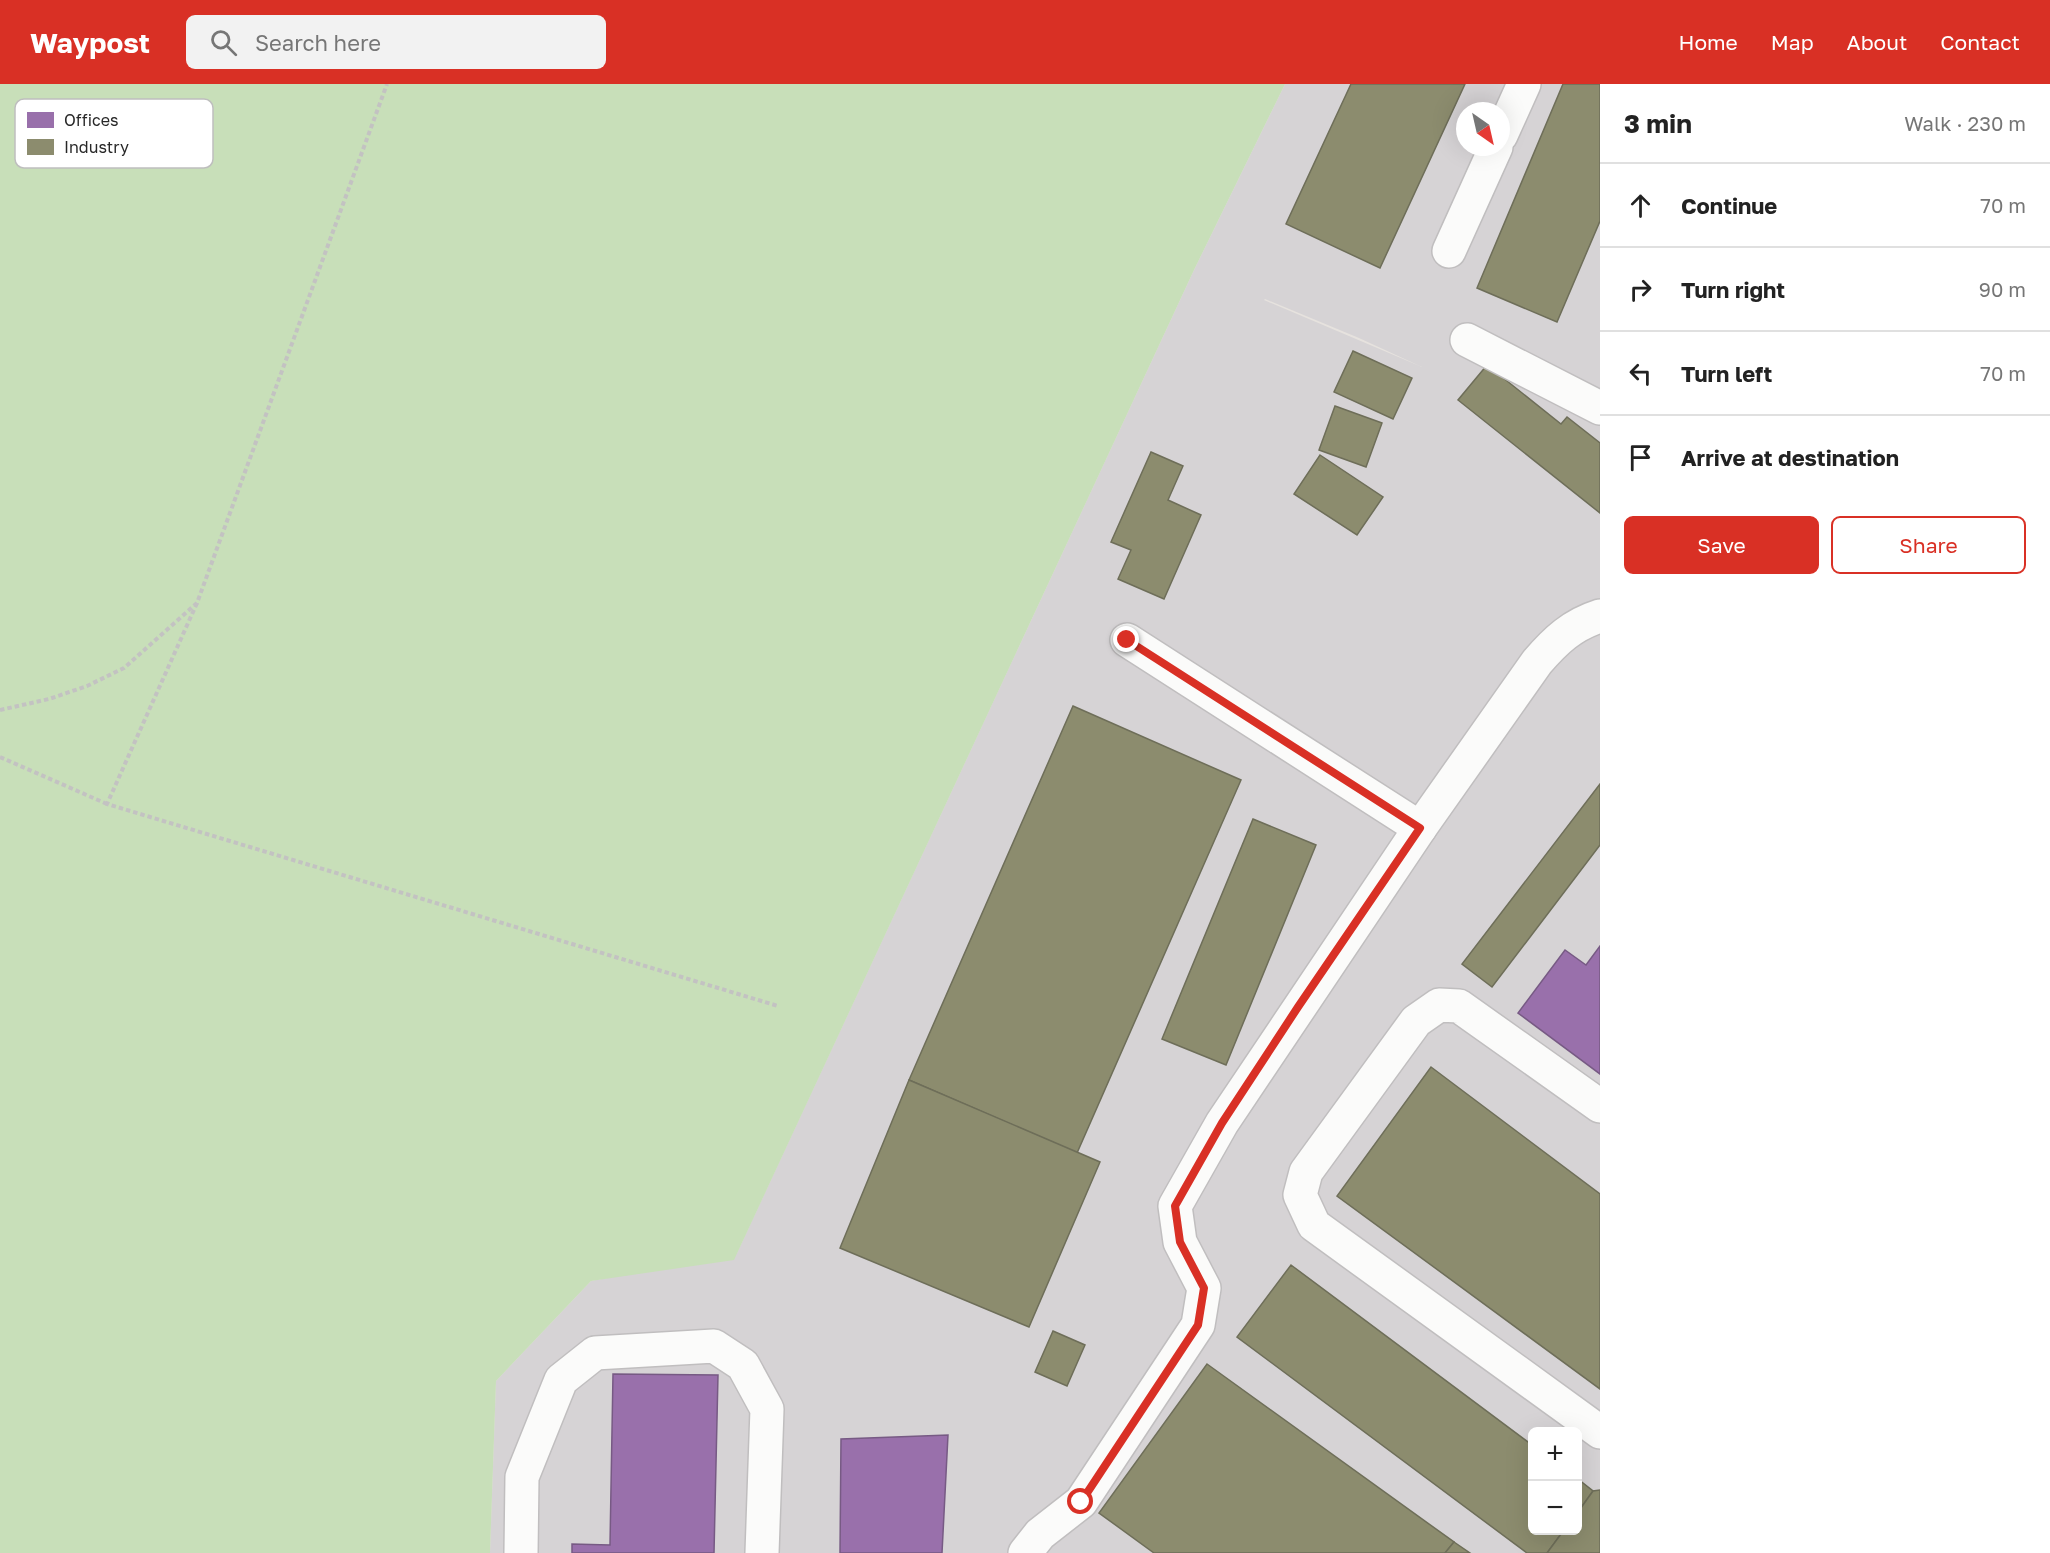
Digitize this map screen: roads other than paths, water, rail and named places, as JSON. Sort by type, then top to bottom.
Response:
[{"type":"lane","points":[[1510,115],[1524,84]]},
{"type":"lane","points":[[1449,251],[1492,156]]},
{"type":"lane","points":[[1467,340],[1600,408]]},
{"type":"lane","points":[[1025,1553],[1040,1534],[1081,1502],[1198,1325],[1204,1288],[1180,1242],[1175,1206],[1222,1123],[1420,828],[1537,662],[1558,638],[1588,619],[1600,615]]},
{"type":"lane","points":[[1127,640],[1420,828]]},
{"type":"lane","points":[[1600,1106],[1459,1006],[1439,1005],[1416,1021],[1306,1172],[1300,1195],[1314,1225],[1600,1432]]},
{"type":"lane","points":[[521,1553],[522,1477],[561,1380],[595,1353],[714,1346],[743,1365],[767,1409],[762,1553]]}]
